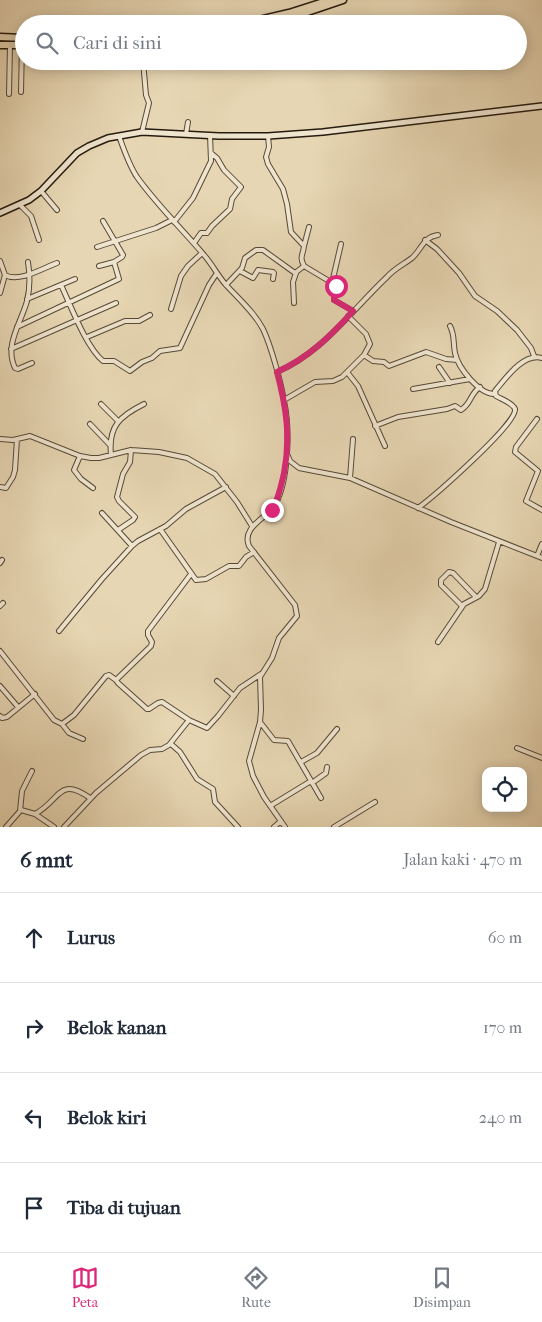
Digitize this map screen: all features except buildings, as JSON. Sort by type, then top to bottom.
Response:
[{"type":"highway","points":[[280,15],[330,0]]},
{"type":"highway","points":[[299,15],[343,0]]},
{"type":"highway","points":[[0,37],[15,40]]},
{"type":"highway","points":[[0,45],[15,44]]},
{"type":"street","points":[[9,94],[10,45]]},
{"type":"street","points":[[21,92],[22,70]]},
{"type":"street","points":[[142,132],[149,103],[146,96],[144,70]]},
{"type":"street","points":[[0,213],[20,205],[41,191],[77,154],[97,142],[119,136],[142,132],[268,136],[357,128],[542,106]]},
{"type":"street","points":[[186,134],[188,122]]},
{"type":"street","points":[[97,247],[173,221],[193,198],[211,161],[210,135]]},
{"type":"street","points":[[62,724],[67,722],[84,705],[104,678],[109,675],[147,709],[162,702],[189,720],[208,727],[244,685],[261,674],[272,658],[279,638],[298,613],[295,605],[254,552],[248,541],[252,526],[267,515],[278,498],[287,454],[288,427],[284,400],[262,328],[194,243],[173,221],[137,177],[119,136]]},
{"type":"street","points":[[268,136],[269,147],[266,156],[268,164],[283,189],[291,232],[304,246]]},
{"type":"street","points":[[194,243],[201,233],[207,233],[228,211],[232,205],[232,199],[241,187],[211,153]]},
{"type":"street","points":[[41,191],[56,210]]},
{"type":"street","points":[[20,205],[30,216],[38,240]]},
{"type":"street","points":[[99,266],[114,262],[123,257],[103,221]]},
{"type":"street","points":[[309,227],[301,258],[304,266],[332,282],[336,288],[334,300],[353,311]]},
{"type":"street","points":[[277,372],[294,364],[326,340],[397,267],[413,256],[425,240],[438,235]]},
{"type":"street","points":[[425,240],[437,249],[454,267],[475,296],[497,311],[517,330],[531,348],[534,356]]},
{"type":"street","points":[[332,282],[341,244]]},
{"type":"street","points":[[226,285],[240,271],[245,258],[252,251],[259,250],[296,273]]},
{"type":"street","points":[[171,309],[181,276],[188,266],[202,253]]},
{"type":"street","points":[[0,261],[5,275],[0,293]]},
{"type":"street","points":[[28,262],[30,275],[28,299],[11,349],[15,368],[18,369],[32,363]]},
{"type":"street","points":[[17,327],[119,279],[114,262]]},
{"type":"street","points":[[5,275],[9,278],[30,275],[57,263]]},
{"type":"street","points":[[294,303],[293,282],[296,273],[304,266]]},
{"type":"street","points":[[240,271],[253,278],[258,270],[270,271],[274,273],[273,278]]},
{"type":"street","points":[[61,285],[87,337],[101,360],[115,361],[128,371],[152,358],[160,351],[178,349],[185,341],[209,286],[218,273]]},
{"type":"street","points":[[28,299],[75,279]]},
{"type":"street","points":[[11,349],[116,303]]},
{"type":"street","points":[[87,337],[125,321],[139,321],[150,315]]},
{"type":"street","points":[[284,400],[315,382],[333,381],[342,377],[364,355],[370,344],[369,338],[348,316]]},
{"type":"street","points":[[418,508],[445,487],[503,430],[514,413],[512,404],[480,387],[463,371],[457,360],[450,326]]},
{"type":"street","points":[[364,355],[375,362],[384,362],[389,366],[426,352],[446,359],[457,360]]},
{"type":"street","points":[[495,394],[496,390],[525,360],[534,356],[542,358]]},
{"type":"street","points":[[439,366],[450,383]]},
{"type":"street","points":[[347,372],[359,387],[385,446]]},
{"type":"street","points":[[413,389],[470,379]]},
{"type":"street","points":[[376,426],[392,419],[455,406],[461,410],[468,405],[474,392],[480,387]]},
{"type":"street","points":[[101,404],[118,421]]},
{"type":"street","points":[[111,455],[112,433],[118,421],[126,413],[144,404]]},
{"type":"street","points":[[537,419],[516,447],[515,452],[538,471],[526,501],[542,510]]},
{"type":"street","points":[[90,424],[110,445]]},
{"type":"street","points":[[0,439],[35,437],[80,456],[94,458],[130,450],[159,452],[186,458],[215,474],[252,526]]},
{"type":"street","points":[[0,487],[6,488],[13,477],[17,439]]},
{"type":"street","points":[[350,478],[353,439]]},
{"type":"street","points":[[118,530],[135,518],[119,501],[117,496],[123,474],[130,462],[130,450]]},
{"type":"street","points":[[287,454],[290,461],[299,468],[350,478],[418,508],[542,558]]},
{"type":"street","points":[[80,456],[74,470],[93,488]]},
{"type":"street","points":[[59,631],[132,546],[186,510],[226,487]]},
{"type":"street","points":[[102,513],[132,546]]},
{"type":"street","points":[[160,529],[196,580],[206,579],[229,566],[240,566],[246,557],[254,552]]},
{"type":"street","points":[[438,642],[462,606],[485,589],[500,542]]},
{"type":"street","points":[[537,556],[542,544]]},
{"type":"street","points":[[462,606],[441,585],[441,580],[449,572],[476,597]]},
{"type":"street","points":[[116,680],[151,646],[152,642],[148,631],[191,574]]},
{"type":"street","points":[[0,652],[54,720],[62,724],[69,733],[83,739]]},
{"type":"street","points":[[261,674],[260,722],[249,761],[253,776],[270,806],[286,827]]},
{"type":"street","points":[[217,680],[234,696]]},
{"type":"street","points":[[0,686],[18,707]]},
{"type":"street","points":[[0,716],[5,718],[35,694]]},
{"type":"street","points":[[64,827],[90,798],[141,755],[150,750],[165,748],[171,744],[189,720]]},
{"type":"street","points":[[260,722],[274,740],[288,741],[321,798]]},
{"type":"street","points":[[301,762],[318,753],[337,729]]},
{"type":"street","points":[[171,744],[180,752],[197,779],[213,789],[215,802],[238,827]]},
{"type":"street","points":[[517,748],[542,758]]},
{"type":"street","points":[[270,806],[326,773],[327,767]]},
{"type":"street","points":[[6,827],[20,811],[22,790],[32,771]]},
{"type":"street","points":[[35,814],[45,808],[64,789],[72,788],[90,798]]},
{"type":"street","points":[[334,827],[375,802]]},
{"type":"street","points":[[20,811],[35,814],[54,827]]},
{"type":"street","points":[[274,827],[281,821]]},
{"type":"route","points":[[272,510],[280,494],[288,440],[284,400],[277,372],[294,364],[326,340],[353,311],[335,302],[336,286]]}]
